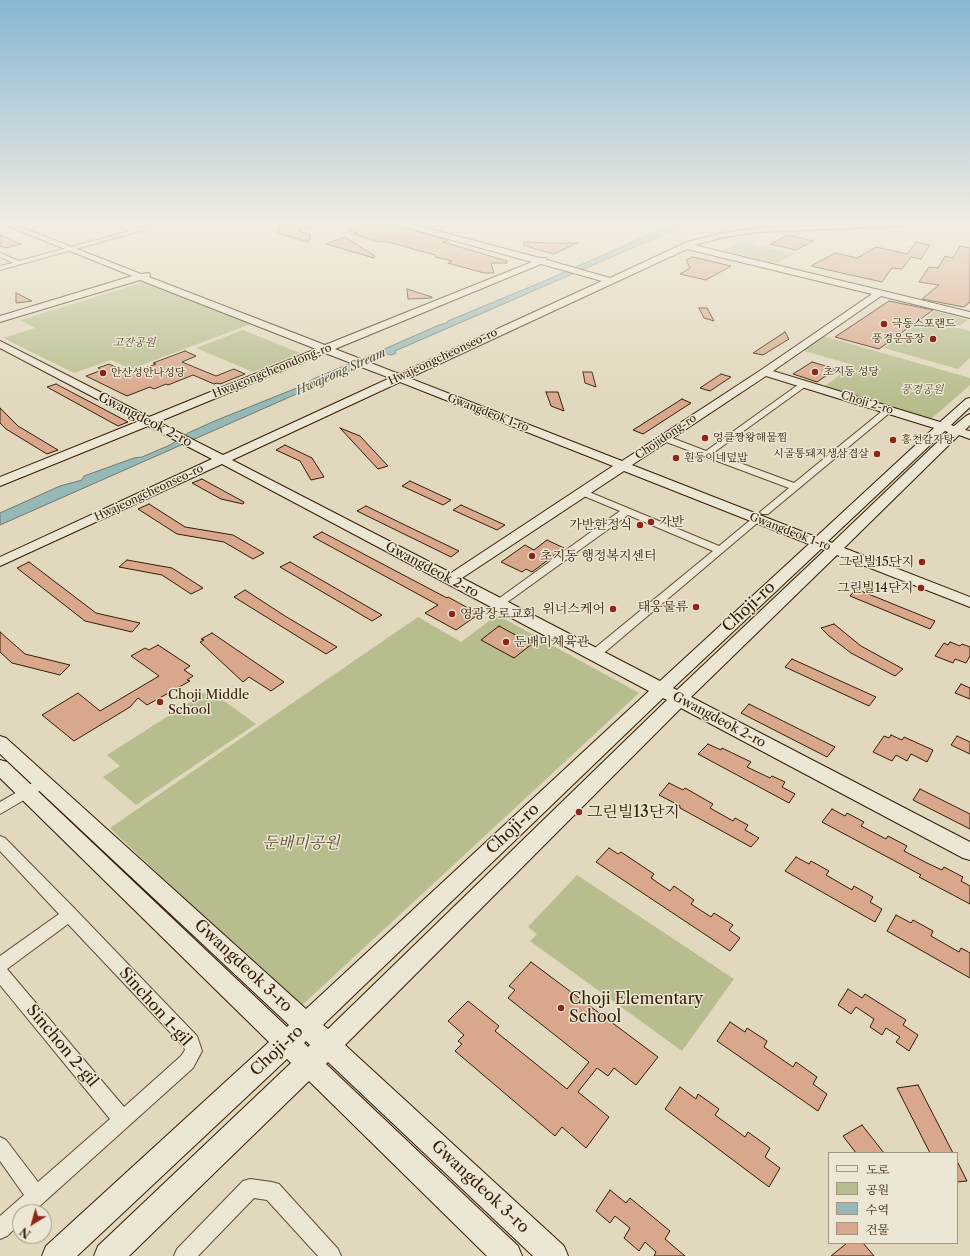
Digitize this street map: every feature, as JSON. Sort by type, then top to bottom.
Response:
[{"type":"street","points":[[0,319],[122,283]]},
{"type":"street","name":"Gwangdeok 1-ro","points":[[166,283],[840,546],[970,602]]},
{"type":"street","name":"Hwajeongcheondong-ro","points":[[0,482],[489,283]]},
{"type":"street","name":"Hwajeongcheonseo-ro","points":[[0,562],[603,283]]},
{"type":"street","points":[[837,283],[970,315]]},
{"type":"street","name":"Chojidong-ro","points":[[451,580],[765,372],[880,293]]},
{"type":"street","name":"Gwangdeok 2-ro","points":[[0,344],[970,852]]},
{"type":"street","name":"Choji 2-ro","points":[[765,372],[970,435]]},
{"type":"street","points":[[707,454],[805,384]]},
{"type":"street","name":"Choji-ro","points":[[56,1256],[306,1025],[970,401]]},
{"type":"street","points":[[594,655],[889,410]]},
{"type":"street","name":"Choji-ro","points":[[108,1256],[328,1045],[679,700],[840,546],[970,418]]},
{"type":"street","points":[[664,438],[796,487]]},
{"type":"street","points":[[582,492],[720,550]]},
{"type":"street","points":[[498,604],[627,511]]},
{"type":"street","name":"Gwangdeok 1-ro","points":[[840,546],[970,591]]},
{"type":"street","name":"Gwangdeok 3-ro","points":[[0,743],[34,787],[286,1042],[508,1256]]},
{"type":"street","name":"Gwangdeok 3-ro","points":[[0,767],[34,787],[306,1025],[554,1256]]},
{"type":"street","points":[[0,809],[34,787]]},
{"type":"street","name":"Sinchon 1-gil","points":[[0,842],[191,1042],[194,1051],[187,1062],[0,1229]]},
{"type":"street","points":[[0,965],[70,914]]},
{"type":"street","name":"Sinchon 2-gil","points":[[0,973],[123,1120]]},
{"type":"street","points":[[0,1146],[37,1196]]},
{"type":"street","points":[[184,1256],[250,1188],[272,1190],[331,1256]]},
{"type":"green space","name":"고잔공원","points":[[146,283],[251,324],[131,369],[111,360],[74,373],[3,338],[35,328],[20,320]]},
{"type":"green space","points":[[934,311],[968,320],[960,326],[927,318]]},
{"type":"green space","name":"풍경운동장","points":[[924,319],[970,331],[970,358],[958,369],[884,348]]},
{"type":"green space","points":[[243,330],[300,353],[253,372],[196,348]]},
{"type":"green space","name":"풍경공원","points":[[823,336],[970,378],[970,385],[931,419],[825,386],[853,365],[801,350]]},
{"type":"green space","name":"둔배미공원","points":[[497,615],[639,693],[299,1008],[110,828],[418,617],[461,642]]},
{"type":"green space","points":[[209,690],[256,724],[136,805],[103,777],[120,766],[107,755]]},
{"type":"green space","points":[[577,875],[734,979],[682,1051],[530,941],[537,934],[528,927]]},
{"type":"water","name":"Hwajeong Stream","points":[[540,283],[552,283],[395,351],[396,353],[392,355],[387,354],[0,525],[0,513],[60,486],[82,480],[84,476],[134,458],[142,457],[170,445],[188,433],[217,420],[304,385],[313,379],[439,325],[447,323],[448,321]]},
{"type":"building","points":[[923,283],[970,283],[970,302],[964,307],[922,299],[939,285]]},
{"type":"building","points":[[407,289],[432,297],[432,298],[408,299]]},
{"type":"building","points":[[16,293],[32,301],[16,303]]},
{"type":"building","name":"극동스포랜드","points":[[889,301],[933,310],[879,349],[835,337]]},
{"type":"building","points":[[699,308],[707,308],[714,321],[704,318]]},
{"type":"building","points":[[785,332],[789,339],[763,355],[753,353]]},
{"type":"building","points":[[185,351],[196,356],[182,362],[216,376],[234,369],[245,374],[220,384],[214,384],[193,375],[168,385],[166,384],[154,389],[150,387],[127,396],[86,376],[102,370],[98,368],[109,364],[130,374],[156,364],[153,363]]},
{"type":"building","name":"초지동 성당","points":[[812,362],[836,369],[817,382],[793,374]]},
{"type":"building","points":[[583,372],[592,372],[596,387],[585,383]]},
{"type":"building","points":[[721,374],[731,377],[710,391],[700,388]]},
{"type":"building","points":[[56,384],[128,422],[118,426],[47,387]]},
{"type":"building","points":[[546,392],[558,392],[564,411],[551,406]]},
{"type":"building","points":[[682,399],[691,403],[643,434],[633,430]]},
{"type":"building","points":[[0,408],[18,426],[58,450],[47,454],[6,429],[0,423]]},
{"type":"building","points":[[340,428],[360,436],[388,466],[378,469]]},
{"type":"building","points":[[285,445],[312,458],[324,477],[311,480],[300,461],[276,450]]},
{"type":"building","points":[[202,479],[244,502],[243,504],[221,499],[192,483]]},
{"type":"building","points":[[410,481],[451,500],[443,505],[402,486]]},
{"type":"building","points":[[149,504],[185,527],[233,535],[264,553],[253,559],[224,542],[177,534],[138,509]]},
{"type":"building","points":[[461,505],[505,525],[497,530],[453,510]]},
{"type":"building","points":[[366,506],[459,551],[451,557],[357,511]]},
{"type":"building","points":[[322,532],[479,614],[456,630],[425,613],[438,605],[313,537]]},
{"type":"building","name":"초지동 행정복지센터","points":[[547,540],[564,548],[532,572],[526,569],[522,572],[501,562],[525,545],[534,550]]},
{"type":"building","points":[[127,560],[172,568],[203,588],[191,594],[162,575],[119,567]]},
{"type":"building","points":[[29,562],[96,613],[140,623],[132,632],[85,621],[17,568]]},
{"type":"building","points":[[290,562],[382,615],[372,621],[280,567]]},
{"type":"building","points":[[856,589],[935,621],[930,629],[850,596]]},
{"type":"building","points":[[245,590],[337,647],[326,654],[234,597]]},
{"type":"building","points":[[834,624],[861,646],[903,669],[895,676],[851,653],[821,628]]},
{"type":"building","name":"둔배미체육관","points":[[499,626],[532,644],[514,658],[481,640]]},
{"type":"building","points":[[0,632],[25,654],[70,665],[60,675],[12,663],[0,652]]},
{"type":"building","points":[[212,633],[284,682],[271,691],[249,677],[243,682],[200,642],[204,640],[201,639]]},
{"type":"building","points":[[950,642],[960,646],[962,644],[970,647],[970,656],[966,663],[955,659],[953,663],[935,656],[944,643],[948,645]]},
{"type":"building","name":"Choji Middle School","points":[[158,645],[190,666],[184,670],[193,676],[187,680],[190,681],[147,705],[138,698],[130,707],[74,741],[42,715],[78,693],[100,711],[159,676],[131,656],[145,648],[149,650]]},
{"type":"building","points":[[792,659],[876,697],[869,706],[785,667]]},
{"type":"building","points":[[961,684],[970,688],[970,699],[955,693]]},
{"type":"building","points":[[749,704],[835,747],[827,757],[741,713]]},
{"type":"building","points":[[891,735],[902,740],[904,737],[933,750],[927,762],[911,754],[907,761],[896,755],[892,761],[873,752],[884,736],[889,738]]},
{"type":"building","points":[[957,736],[970,742],[970,754],[951,745]]},
{"type":"building","points":[[708,744],[721,750],[722,748],[751,762],[747,767],[770,778],[772,776],[785,782],[782,787],[795,794],[789,803],[698,754]]},
{"type":"building","points":[[669,783],[683,790],[685,788],[713,804],[710,808],[733,821],[735,818],[748,825],[745,830],[759,838],[751,847],[659,795]]},
{"type":"building","points":[[920,789],[970,814],[970,829],[913,800]]},
{"type":"building","points":[[832,809],[845,816],[847,813],[864,822],[861,826],[886,839],[888,836],[907,846],[904,851],[927,863],[942,870],[944,867],[963,877],[961,881],[970,886],[970,904],[919,877],[921,875],[822,822]]},
{"type":"building","points":[[609,848],[618,854],[621,852],[654,874],[651,878],[670,891],[674,886],[694,900],[691,904],[711,917],[714,913],[733,925],[729,930],[740,938],[730,951],[596,862]]},
{"type":"building","points":[[796,857],[809,864],[811,861],[829,871],[826,875],[852,890],[854,886],[873,897],[870,902],[882,909],[875,922],[785,871]]},
{"type":"building","points":[[896,915],[911,923],[913,920],[933,931],[931,936],[959,952],[961,948],[970,953],[970,978],[887,931]]},
{"type":"building","name":"Choji Elementary School","points":[[531,962],[658,1057],[636,1085],[614,1068],[608,1076],[597,1068],[578,1092],[609,1117],[586,1148],[562,1127],[555,1136],[455,1051],[462,1044],[458,1041],[464,1035],[448,1021],[468,1001],[499,1026],[495,1031],[567,1089],[589,1062],[508,998],[515,990],[509,986]]},
{"type":"building","points":[[848,989],[862,998],[865,994],[906,1020],[903,1025],[918,1035],[909,1051],[896,1042],[900,1037],[886,1028],[882,1035],[870,1027],[874,1019],[856,1007],[851,1014],[838,1005]]},
{"type":"building","points":[[730,1022],[745,1032],[747,1028],[767,1041],[764,1047],[793,1067],[796,1062],[817,1077],[813,1084],[827,1094],[818,1111],[717,1041]]},
{"type":"building","points":[[918,1085],[952,1152],[929,1152],[897,1088]]},
{"type":"building","points":[[680,1087],[696,1099],[698,1094],[719,1109],[715,1115],[745,1137],[748,1132],[770,1148],[765,1157],[780,1168],[769,1187],[665,1109]]},
{"type":"building","points":[[862,1125],[883,1152],[855,1152],[843,1136]]},
{"type":"building","points":[[958,1163],[967,1181],[958,1182]]},
{"type":"building","points":[[610,1190],[626,1203],[630,1198],[670,1231],[665,1239],[685,1256],[654,1256],[656,1252],[645,1242],[639,1251],[624,1238],[630,1228],[615,1216],[610,1223],[596,1211]]},
{"type":"building","points":[[846,1244],[864,1244],[874,1256],[831,1256]]},
{"type":"place","name":"극동스포랜드","points":[[884,324]]},
{"type":"place","name":"풍경운동장","points":[[933,339]]},
{"type":"place","name":"초지동 성당","points":[[815,372]]},
{"type":"place","name":"안산성안나성당","points":[[103,373]]},
{"type":"place","name":"엉클짱왕해물찜","points":[[705,438]]},
{"type":"place","name":"홍천감자탕","points":[[893,440]]},
{"type":"place","name":"시골통돼지생삼겹살","points":[[877,454]]},
{"type":"place","name":"흰둥이네덮밥","points":[[676,458]]},
{"type":"place","name":"가반","points":[[651,522]]},
{"type":"place","name":"가반한정식","points":[[640,525]]},
{"type":"place","name":"초지동 행정복지센터","points":[[532,556]]},
{"type":"place","name":"그린빌15단지","points":[[922,562]]},
{"type":"place","name":"그린빌14단지","points":[[921,588]]},
{"type":"place","name":"태웅물류","points":[[696,607]]},
{"type":"place","name":"위너스케어","points":[[613,609]]},
{"type":"place","name":"영광장로교회","points":[[452,614]]},
{"type":"place","name":"둔배미체육관","points":[[506,642]]},
{"type":"place","name":"Choji Middle School","points":[[160,702]]},
{"type":"place","name":"그린빌13단지","points":[[579,812]]},
{"type":"place","name":"Choji Elementary School","points":[[561,1008]]}]
